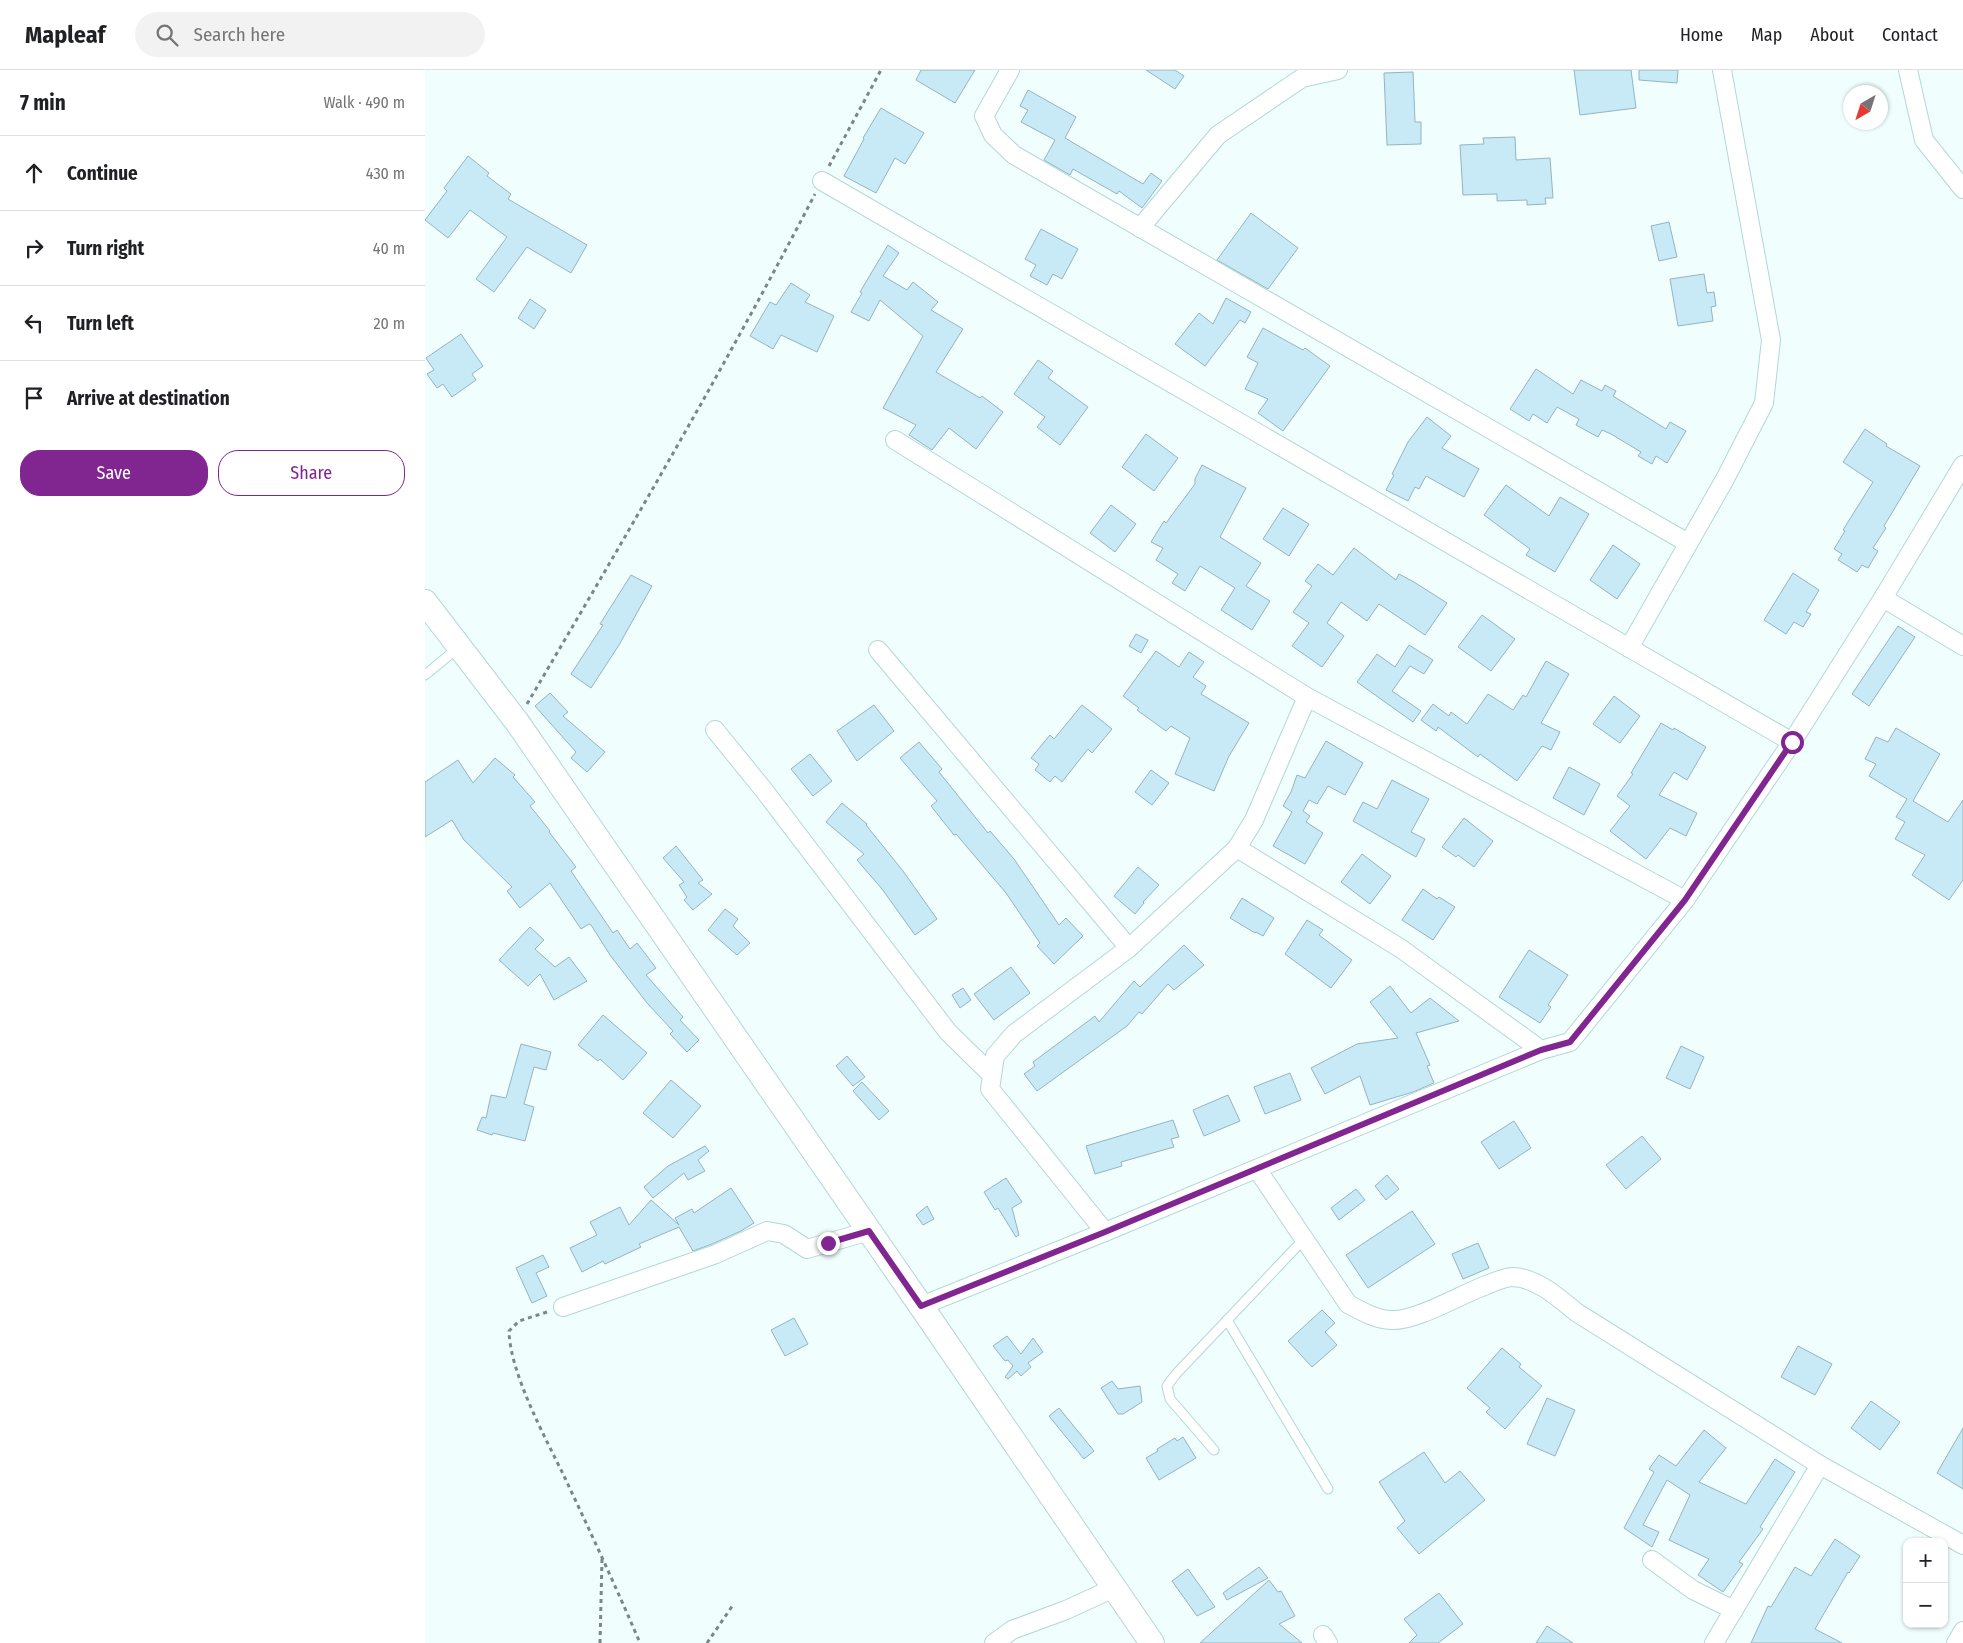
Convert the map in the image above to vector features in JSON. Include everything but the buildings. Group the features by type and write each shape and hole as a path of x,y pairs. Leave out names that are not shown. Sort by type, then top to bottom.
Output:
{"main road":[{"path":"425,602 517,722 1152,1643"}],"street":[{"path":"1010,70 983,116 993,135 1014,156 1688,543"},
{"path":"1141,228 1218,135 1302,78 1338,70"},
{"path":"1629,648 1725,479 1763,403 1771,340 1722,70"},
{"path":"1908,70 1924,140 1963,189"},
{"path":"822,181 1792,742"},
{"path":"895,440 1307,697 1685,900"},
{"path":"921,1306 1105,1232 1541,1050 1570,1042 1685,900 1792,742 1883,598 1963,465"},
{"path":"1883,598 1963,646"},
{"path":"878,650 1129,948"},
{"path":"1105,1232 990,1089 995,1056 1014,1034 1129,948 1237,848 1254,820 1307,697"},
{"path":"715,730 948,1032 992,1075"},
{"path":"1237,848 1400,948 1541,1050"},
{"path":"1257,1169 1348,1304 1364,1312 1390,1320 1404,1319 1432,1309 1466,1293 1513,1277 1536,1284 1550,1291 1576,1312 1820,1465 1963,1545"},
{"path":"563,1307 716,1254 767,1231 784,1234 807,1249 869,1231"},
{"path":"1714,1643 1820,1465"},
{"path":"1652,1560 1693,1590 1733,1610"},
{"path":"994,1643 1012,1630 1066,1610 1114,1588"},
{"path":"1956,1643 1963,1631"}],"lane":[{"path":"425,675 459,646"},
{"path":"1214,1450 1171,1399 1167,1386 1175,1374 1304,1239"},
{"path":"1227,1320 1327,1489"}],"path":[{"path":"517,722 617,552 765,291 881,70"},
{"path":"563,1307 519,1320 509,1331 509,1348 545,1437 640,1643"},
{"path":"600,1643 602,1558"},
{"path":"707,1643 733,1606"}],"route":[{"path":"828,1243 869,1231 921,1306 1105,1232 1541,1050 1570,1042 1685,900 1792,742"}]}
